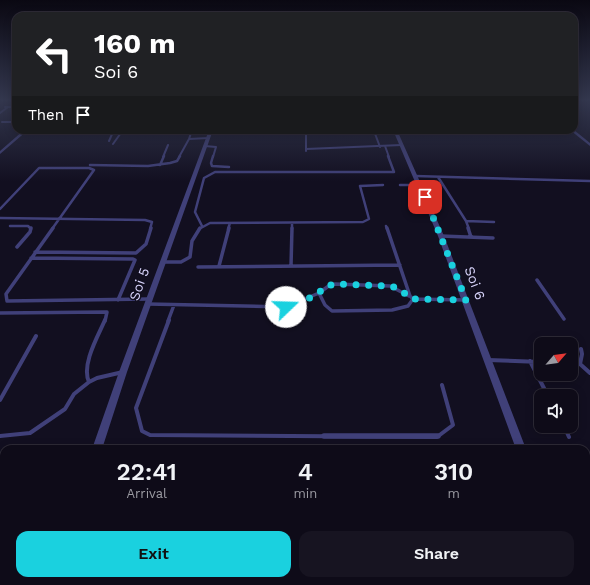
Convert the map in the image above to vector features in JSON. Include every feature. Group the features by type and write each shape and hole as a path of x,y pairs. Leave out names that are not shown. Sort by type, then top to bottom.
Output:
{"street":[{"path":"0,153 22,134"},
{"name":"Soi 5","path":"98,445 120,373 148,302 210,134"},
{"name":"Soi 6","path":"397,134 441,236 520,445"},
{"path":"577,134 590,145"}],"lane":[{"path":"109,141 112,134"},
{"path":"113,144 120,134"},
{"path":"90,165 160,165 177,161 191,134"},
{"path":"306,134 306,150 401,145"},
{"path":"375,134 380,147"},
{"path":"189,139 207,142 216,147 211,163 212,166 229,167"},
{"path":"160,165 168,145"},
{"path":"202,226 195,212 204,178 215,172 394,172 385,146"},
{"path":"0,209 39,168 81,168 94,170 6,294 7,300 118,300 174,305 286,307 319,293 330,285 335,284 390,286 413,299 466,300"},
{"path":"416,176 590,180"},
{"path":"438,177 466,222 471,237"},
{"path":"400,185 419,184"},
{"path":"163,262 181,262 187,260 190,257 195,233 202,226 210,224 366,221 369,219 360,186 383,185"},
{"path":"0,218 145,220 152,222 147,245 142,251 136,253 35,252"},
{"path":"466,222 494,222"},
{"path":"219,266 230,223"},
{"path":"291,266 292,223"},
{"path":"10,226 28,226 31,228 30,232 17,247"},
{"path":"386,226 410,296"},
{"path":"441,236 493,238"},
{"path":"32,258 133,259 135,260 118,300"},
{"path":"198,267 400,265"},
{"path":"537,280 564,319"},
{"path":"319,293 319,296 325,305 332,311 401,309 408,306 413,299"},
{"path":"174,305 136,408 142,431 150,435 437,437 453,425 442,385"},
{"path":"0,313 106,312 107,315 93,350 86,374 86,378 89,382"},
{"path":"0,400 36,336"},
{"path":"582,349 580,364 590,373"},
{"path":"488,360 534,361"},
{"path":"530,361 544,389"},
{"path":"0,436 30,433 64,409 74,394 89,382 97,378 120,373"},
{"path":"567,433 569,437"}],"route":[{"path":"286,307 319,293 326,287 335,284 390,286 397,288 413,299 466,300 425,197"}]}
